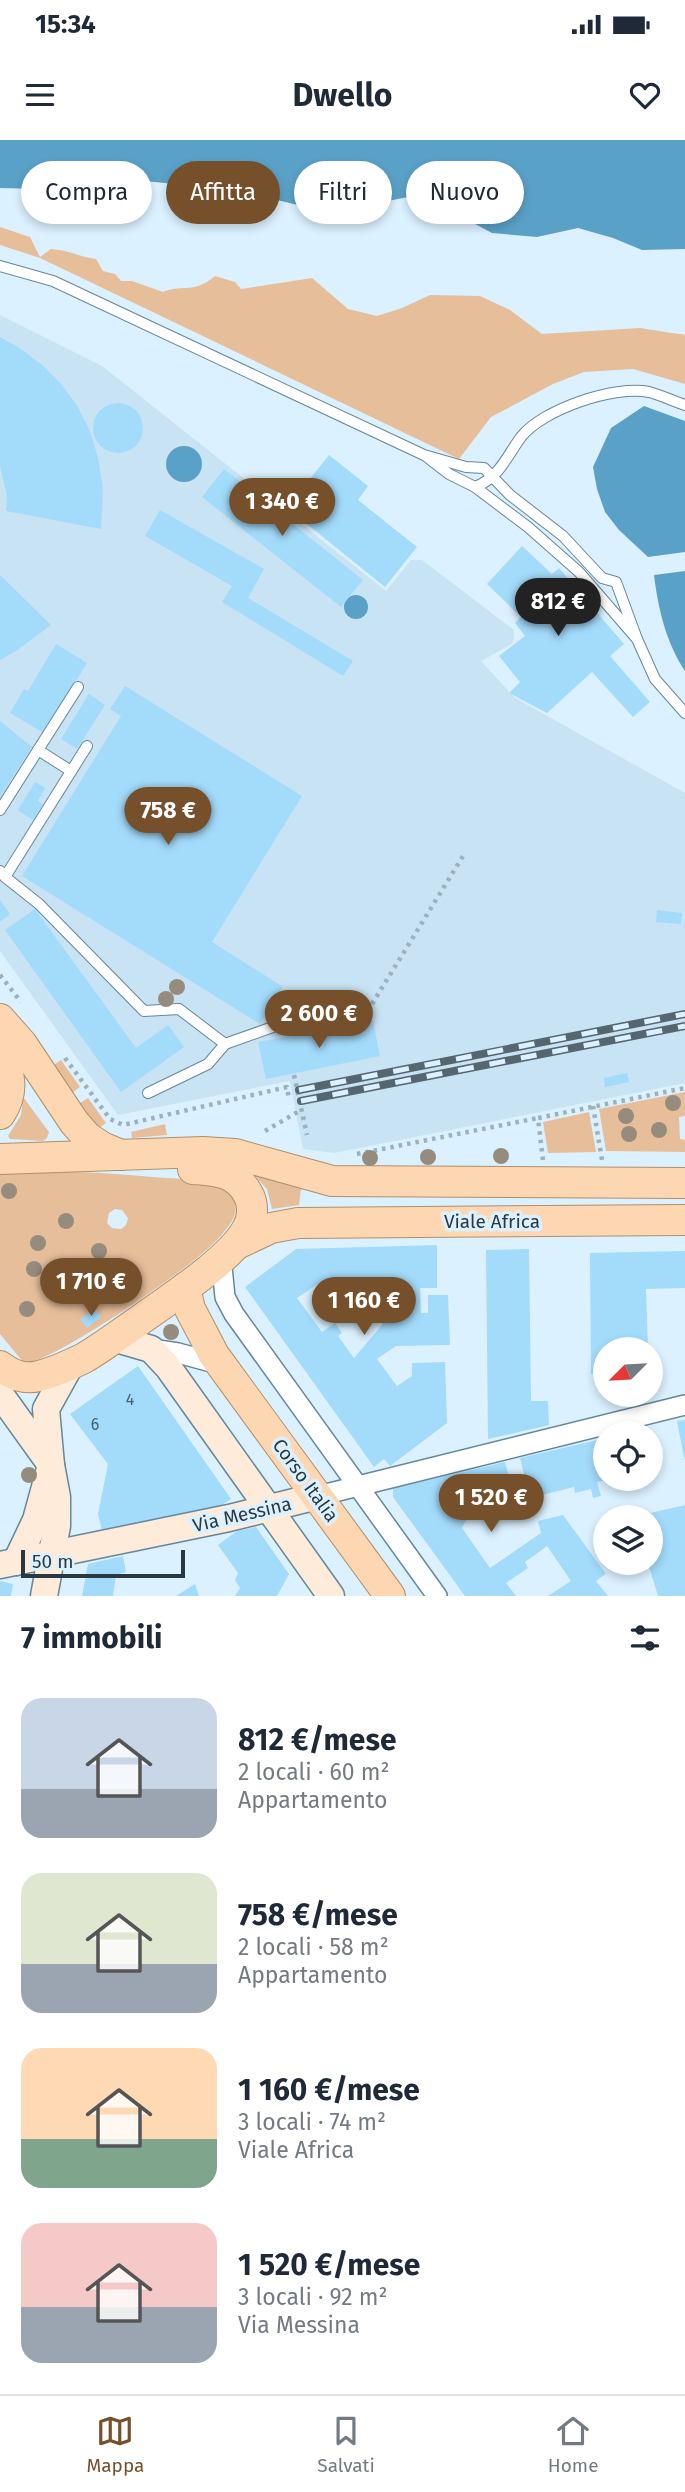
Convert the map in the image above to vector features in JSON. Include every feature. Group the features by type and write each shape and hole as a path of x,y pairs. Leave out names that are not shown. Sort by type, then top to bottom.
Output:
{"main road":[{"path":"0,1366 24,1378 71,1364 185,1288 229,1250 248,1229 252,1213 250,1198 233,1175 217,1171 182,1169 123,1156 87,1137 22,1044 12,1012"},
{"path":"0,1052 9,1074 10,1087 9,1101 0,1114"},
{"name":"Viale Africa","path":"123,1156 203,1152 235,1154 332,1181 685,1183"},
{"path":"0,1159 123,1156"},
{"name":"Viale Africa","path":"229,1250 271,1228 298,1223 685,1220"},
{"name":"Corso Italia","path":"185,1288 199,1329 222,1365 390,1596"},
{"path":"113,1338 159,1358 331,1596"},
{"path":"44,1596 57,1526 57,1497 46,1409 71,1364"},
{"path":"0,1394 51,1465"},
{"path":"8,1563 36,1520 51,1465"},
{"name":"Via Messina","path":"8,1563 268,1509 318,1496"}],"street":[{"path":"229,1250 225,1297 234,1314 438,1596"},
{"path":"159,1358 178,1353 222,1365"},
{"name":"Via Messina","path":"318,1496 685,1405"}],"lane":[{"path":"0,266 53,281 424,455 466,467 484,468 510,495 563,536 602,578 616,582 655,679 685,713"},
{"path":"475,487 485,483 504,464 529,429 562,408 607,395 639,391 650,392 685,405"},
{"path":"424,455 449,474 475,487 528,527 579,572 637,639"},
{"path":"0,810 78,687"},
{"path":"87,746 2,874 39,904 144,1011 179,1009 225,1044"},
{"path":"38,750 71,771"},
{"path":"148,1093 208,1064 225,1044 301,1017 355,1009"}],"path":[{"path":"372,1004 463,856"},
{"path":"0,975 12,1012"},
{"path":"63,1056 110,1119 123,1125 287,1087 289,1099"},
{"path":"294,1075 307,1135"},
{"path":"355,1154 685,1088"},
{"path":"593,1106 603,1164"},
{"path":"265,1131 301,1110"},
{"path":"538,1118 543,1164"}],"shaded area":[{"path":"0,227 30,237 40,257 51,249 96,259 103,271 115,274 121,281 132,281 163,292 195,287 215,276 235,282 241,289 312,278 348,309 377,316 430,295 480,296 510,310 542,334 640,328 685,335 685,384 633,369 584,372 553,384 491,417 459,459 40,258 0,245"},
{"path":"0,315 102,366 386,591 411,560 422,560 514,630 512,644 481,661 515,698 685,793 685,1083 334,1153 303,1149 290,1081 118,1115 0,951"},
{"path":"61,1060 80,1087 69,1095 50,1068"},
{"path":"685,1092 685,1116 679,1117 680,1139 685,1140 685,1152 606,1151 599,1109"},
{"path":"23,1097 49,1132 43,1141 10,1139 8,1136 21,1115"},
{"path":"88,1098 106,1123 95,1131 77,1105"},
{"path":"589,1112 596,1152 548,1153 543,1122"},
{"path":"165,1124 167,1135 132,1138 131,1132"},
{"path":"0,1172 82,1172 206,1180 219,1184 233,1195 236,1206 234,1217 213,1244 165,1282 85,1335 39,1359 24,1363 0,1334","holes":["115,1209 122,1210 128,1218 126,1225 121,1229 112,1228 107,1223 109,1213"]},
{"path":"255,1176 301,1189 299,1205 272,1209 267,1189"}],"water":[{"path":"0,140 685,140 685,249 642,250 578,228 537,237 492,233 475,224 524,224 524,161 406,161 406,197 392,200 392,161 294,161 294,204 280,201 280,161 166,161 166,183 152,182 152,161 21,161 21,189 0,188"},
{"path":"644,406 685,421 685,552 648,557 619,530 605,512 597,489 593,467 611,428"},
{"path":"184,446 197,451 202,464 197,477 184,482 171,477 166,464 171,451"},
{"path":"685,571 685,671 664,625 654,575"},
{"path":"356,595 364,599 368,607 364,615 356,619 348,615 344,607 348,599"}],"building":[{"path":"0,337 41,364 61,384 78,407 90,431 98,458 103,489 101,529 6,511 7,495 0,466"},
{"path":"118,403 135,411 143,428 135,445 118,453 101,445 93,428 101,411"},
{"path":"329,455 368,486 358,500 417,547 385,587 287,508"},
{"path":"224,469 363,580 341,607 202,497"},
{"path":"160,510 264,569 248,598 353,661 343,676 222,602 232,586 145,536"},
{"path":"522,546 552,574 559,568 624,644 610,656 650,702 633,717 592,672 547,713 509,693 520,682 499,656 525,636 515,623 521,617 487,584"},
{"path":"0,575 51,625 0,660"},
{"path":"56,644 87,663 44,733 10,713 24,689 28,691"},
{"path":"125,686 302,796 212,942 283,987 260,1024 22,876 121,716 110,709"},
{"path":"89,694 105,705 77,749 61,739"},
{"path":"0,721 32,747 0,797"},
{"path":"35,782 45,788 38,801 43,804 33,820 18,810"},
{"path":"0,900 10,914 0,922"},
{"path":"35,909 136,1048 168,1025 184,1047 121,1092 5,930"},
{"path":"657,910 682,913 681,924 656,922"},
{"path":"373,1021 380,1056 266,1079 258,1042"},
{"path":"627,1073 629,1082 605,1087 604,1078"},
{"path":"437,1245 437,1288 420,1288 421,1313 428,1313 428,1295 448,1295 450,1345 396,1346 377,1359 397,1386 412,1376 412,1363 445,1362 447,1423 390,1466 384,1459 374,1467 245,1287 296,1249","holes":["319,1283 381,1283 382,1325 354,1358 338,1336 342,1333 335,1323 322,1332 297,1298"]},
{"path":"529,1249 531,1401 548,1401 549,1425 488,1439 486,1250"},
{"path":"685,1251 685,1288 646,1289 648,1337 593,1337 593,1374 591,1374 590,1253"},
{"path":"95,1309 101,1317 87,1328 80,1319"},
{"path":"138,1366 231,1499 222,1505 194,1512 102,1531 98,1514 108,1464 70,1414"},
{"path":"685,1420 685,1458 684,1458 677,1421"},
{"path":"593,1441 593,1491 600,1491 601,1496 593,1498 591,1489 575,1493 574,1487 530,1498 520,1458"},
{"path":"505,1462 516,1501 468,1516 462,1528 490,1568 541,1533 538,1521 563,1515 593,1556 593,1575 605,1575 596,1581 608,1596 548,1596 571,1581 547,1546 525,1562 528,1568 506,1583 516,1596 465,1596 393,1497 393,1488"},
{"path":"685,1505 685,1596 658,1596 652,1575 663,1575 663,1510"},
{"path":"256,1527 289,1574 277,1596 235,1596 240,1588 235,1580 238,1573 218,1545 237,1531"},
{"path":"123,1556 126,1572 116,1575 113,1596 82,1596 88,1564"},
{"path":"0,1581 13,1584 11,1596 0,1596"},
{"path":"195,1584 199,1596 176,1596"}],"railway":[{"path":"299,1090 685,1014"},
{"path":"301,1101 685,1026"}]}
